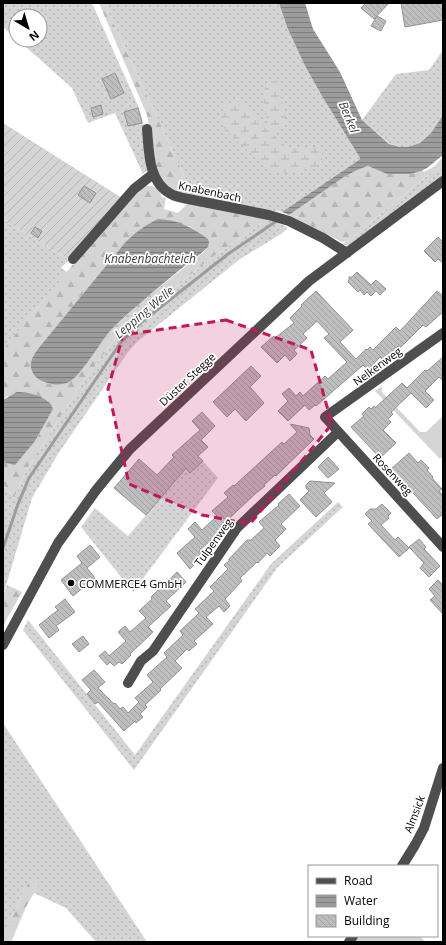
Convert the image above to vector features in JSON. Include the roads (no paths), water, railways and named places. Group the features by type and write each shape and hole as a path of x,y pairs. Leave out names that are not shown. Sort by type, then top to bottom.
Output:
{"street":[{"path":"73,259 134,189 152,174 147,129"},
{"name":"Knabenbach","path":"152,174 158,183 170,194 183,198 269,215 289,221 323,238 347,253"},
{"name":"Düster Stegge","path":"3,645 58,543 97,489 130,449 309,281 443,181"},
{"name":"Nelkenweg","path":"325,417 443,333"},
{"name":"Rosenweg","path":"325,417 443,547"},
{"name":"Tulpenweg","path":"128,683 141,661 153,651 237,528 338,432"},
{"name":"Almsick","path":"403,865 424,828 443,768"}],"water":[{"name":"Berkel","path":"279,3 305,3 313,29 340,72 362,120 389,144 400,147 408,147 420,143 431,133 443,115 443,155 427,168 410,174 387,174 368,166 344,177 289,215 282,212 360,158 305,66 287,27"},
{"name":"Knabenbachteich","path":"158,219 172,221 196,231 208,239 208,247 146,298 111,330 74,379 64,384 52,384 46,383 36,377 31,367 31,363 37,350 123,245 139,230"},
{"path":"17,392 32,394 43,398 51,405 53,409 35,441 15,465 3,461 3,400"}],"waterway":[{"name":"Lepping Welle","path":"3,548 18,504 29,478 121,342 143,321 228,254 278,220"}],"place":[{"name":"COMMERCE4 GmbH","path":"71,583"}]}
